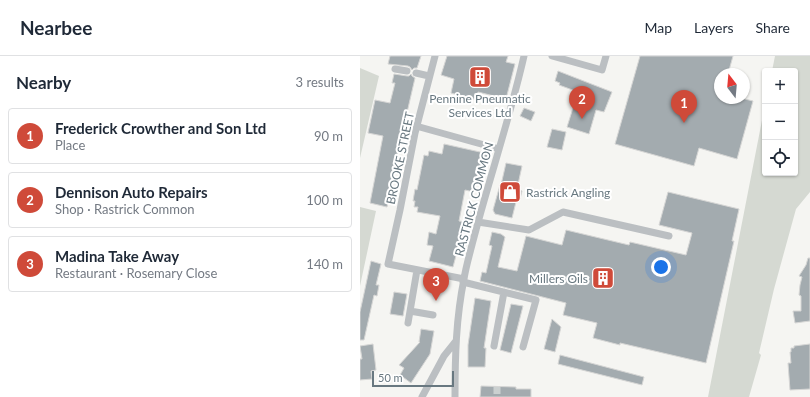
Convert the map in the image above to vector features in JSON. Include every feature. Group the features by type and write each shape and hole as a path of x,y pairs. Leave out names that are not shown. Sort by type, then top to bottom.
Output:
{"street":[{"name":"BROOKE STREET","path":"417,270 388,264 416,126 434,56"},
{"name":"RASTRICK COMMON","path":"455,397 458,309 463,281 524,56"},
{"path":"552,56 602,70 606,56"},
{"path":"395,68 407,71"},
{"path":"416,73 429,76"},
{"path":"416,126 442,130 499,149"},
{"path":"478,222 529,230 563,212 669,236"},
{"path":"408,323 417,270 536,300 523,347"},
{"path":"494,346 504,292"},
{"path":"410,311 433,315"},
{"path":"422,397 444,356 456,341"}],"shaded area":[{"path":"775,56 810,56 810,192 796,209 774,289 759,353 761,355 749,397 708,397 762,120 762,176 798,176 798,68 773,68"},
{"path":"360,68 379,76 360,158"},
{"path":"360,207 376,211 360,286"}],"building":[{"path":"390,56 421,56 417,68 412,70 408,66 388,64"},
{"name":"Pennine Pneumatic Services Ltd","path":"447,56 508,56 506,62 515,64 506,99 478,92 476,100 451,93 454,79 441,75"},
{"path":"640,56 733,56 730,68 714,68 714,104 750,104 750,100 753,101 737,159 699,148 694,166 615,144"},
{"path":"558,71 612,92 604,112 596,110 589,134 567,127 578,92 559,85 560,83 555,81"},
{"path":"394,74 409,76 411,74 415,78 405,117 387,207 370,203 383,136 368,133 375,100 390,103 395,83 392,83"},
{"path":"524,108 535,112 531,121 520,116"},
{"path":"552,129 566,132 562,150 547,147"},
{"path":"444,144 489,154 485,168 479,168 474,192 465,190 459,221 465,222 453,267 429,261 433,246 427,245 429,232 436,234 440,216 417,212 418,207 414,207 415,201 413,201 415,189 417,190 424,155 428,156 429,151 442,154"},
{"path":"506,163 522,166 517,189 522,191 520,199 517,198 512,218 495,214 493,210"},
{"name":"Millers Oils","path":"668,192 739,209 732,241 734,241 706,363 593,338 597,323 563,315 566,303 480,281 482,272 486,273 492,246 489,245 492,232 501,234 505,237 498,267 517,271 526,236 562,245 566,230 629,245 630,242 686,255 692,233 659,225"},
{"path":"808,258 810,258 810,321 795,323 793,311 801,311 801,296 799,295 802,277 799,276 806,265"},
{"path":"371,261 381,264 376,285 379,285 377,296 374,295 364,340 360,340 360,312"},
{"path":"394,292 407,294 403,316 390,314"},
{"path":"475,298 491,301 484,348 486,348 485,367 468,367 468,345"},
{"path":"511,304 523,306 511,353 500,350"},
{"path":"552,319 561,327 555,352 544,349"},
{"path":"421,329 434,331 430,354 411,383 400,375 404,368 399,365 420,342"},
{"path":"373,344 376,370 371,371 372,379 360,380 360,359 362,359 360,346"},
{"path":"810,344 810,389 790,390 788,363 791,363 791,348 794,348 794,346"},
{"path":"560,355 644,377 642,385 558,364"},
{"path":"481,386 531,389 531,397 480,397"}],"tunnel":[{"path":"497,387 497,397"}],"place":[{"name":"Pennine Pneumatic Services Ltd","path":"480,77"},
{"name":"Dennison Auto Repairs","path":"582,119"},
{"name":"Frederick Crowther and Son Ltd","path":"684,123"},
{"name":"Rastrick Angling","path":"510,192"},
{"name":"Millers Oils","path":"603,278"},
{"name":"Madina Take Away","path":"436,301"}]}
